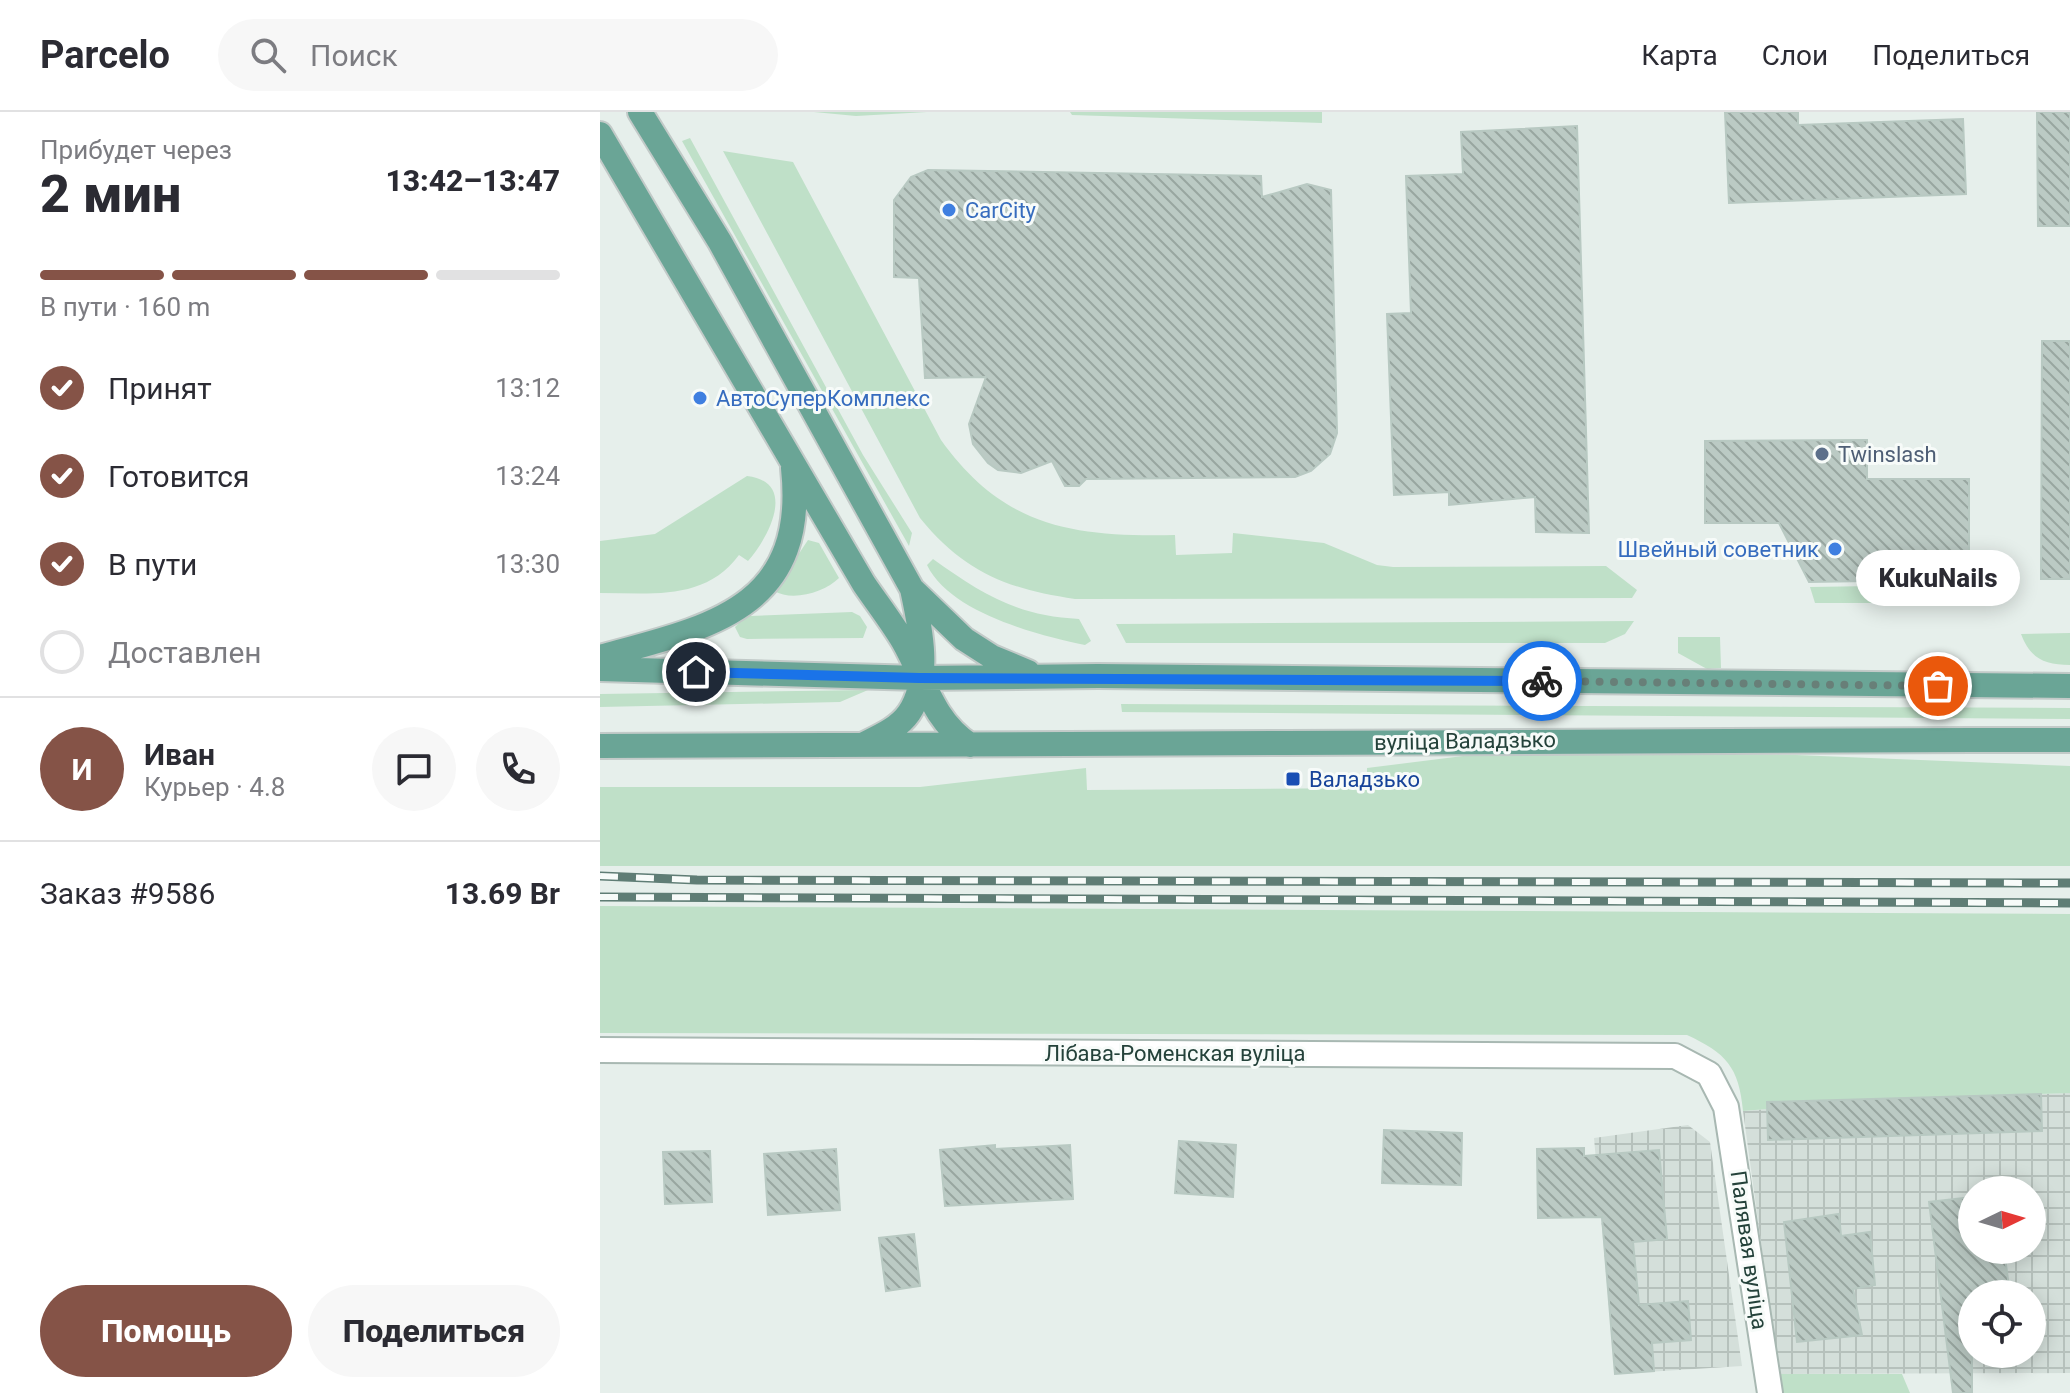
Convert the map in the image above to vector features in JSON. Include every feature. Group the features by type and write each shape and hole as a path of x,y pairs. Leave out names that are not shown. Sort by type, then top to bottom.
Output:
{"main road":[{"path":"640,112 720,242 912,589 920,627 919,678 907,716 860,746"},
{"path":"600,134 864,584 903,641 919,678 947,727 970,745"},
{"path":"600,657 715,624 757,594 780,563 794,529 796,502 792,458"},
{"path":"912,589 964,639 992,657 1040,677"},
{"path":"600,669 919,678 2070,686"},
{"name":"вуліца Валадзько","path":"600,746 1291,745 1488,739 2070,740"}],"street":[{"name":"Лібава-Роменская вуліца","path":"600,1050 1675,1056 1709,1074 1726,1107"},
{"name":"Палявая вуліца","path":"1726,1107 1770,1393"}],"shaded area":[{"path":"2070,1093 2070,1373 1779,1374 1743,1111 1767,1109 1767,1102"},
{"path":"1688,1125 1710,1142 1742,1366 1615,1374 1594,1138"}],"green space":[{"path":"814,112 927,112 856,116"},
{"path":"1070,112 1322,112 1322,123 1072,115"},
{"path":"690,138 863,455 912,533 909,546 682,141"},
{"path":"723,151 793,162 941,440 965,469 990,492 1016,509 1073,529 1175,535 1176,555 1232,553 1233,533 1324,543 1377,565 1393,567 1606,566 1637,590 1632,598 1075,599 1028,590 988,575 953,552 920,518"},
{"path":"747,476 763,480 772,488 775,499 770,525 748,561 739,555 710,580 676,591 600,593 600,541 655,534"},
{"path":"808,540 819,543 839,578 808,594 790,596 774,591"},
{"path":"933,559 984,593 1018,608 1079,619 1091,641 1085,645 1044,635 975,609 938,582 927,565"},
{"path":"1874,579 1969,580 1970,603 1815,603 1810,587 1873,586"},
{"path":"852,612 860,616 867,627 863,638 747,639 740,637 735,627 750,616"},
{"path":"1634,621 1625,634 1605,643 1126,643 1116,624"},
{"path":"2070,633 2070,665 2045,662 2029,649 2021,634"},
{"path":"1678,637 1720,637 1721,668 1707,669 1678,653"},
{"path":"868,690 840,702 600,707 600,694"},
{"path":"1121,704 2070,708 2070,719 1122,712"},
{"path":"1471,755 1796,755 2070,766 2070,866 600,866 600,787 920,787 1086,768 1087,790 1367,788 1367,768"},
{"path":"600,906 2070,914 2070,1093 1768,1102 1767,1109 1743,1111 1738,1083 1728,1063 1712,1048 1687,1035 600,1033"},
{"path":"1779,1374 1902,1374 1910,1393 1782,1393"}],"building":[{"path":"1725,112 1798,112 1798,125 1963,119 1966,194 1729,203"},
{"path":"2037,112 2070,112 2070,226 2038,226"},
{"path":"1577,126 1589,533 1536,532 1535,497 1449,505 1449,492 1394,495 1387,314 1411,313 1406,176 1463,174 1461,132"},
{"path":"928,170 1261,176 1262,197 1307,184 1331,190 1337,433 1330,454 1311,471 1295,477 1086,479 1079,486 1065,486 1052,461 1021,473 998,470 988,463 973,444 969,424 986,377 925,378 919,278 894,277 894,200 911,177"},
{"path":"2042,341 2070,341 2070,579 2041,579"},
{"path":"1867,440 1867,479 1969,479 1969,571 1867,572 1867,581 1809,582 1779,523 1705,523 1705,441"},
{"path":"2041,1094 2042,1131 1768,1140 1767,1102"},
{"path":"1384,1130 1462,1133 1461,1185 1382,1183"},
{"path":"1179,1141 1236,1145 1233,1197 1175,1193"},
{"path":"995,1145 995,1149 1070,1145 1073,1199 945,1206 940,1150"},
{"path":"1584,1148 1584,1156 1659,1150 1667,1239 1633,1242 1639,1305 1688,1301 1691,1340 1652,1343 1654,1371 1615,1374 1602,1217 1538,1218 1537,1149"},
{"path":"836,1149 840,1210 768,1215 764,1154"},
{"path":"710,1151 712,1202 665,1204 663,1152"},
{"path":"1958,1199 1958,1264 2006,1264 2008,1280 1958,1280 1958,1368 1972,1368 1972,1393 1953,1393 1929,1202"},
{"path":"1839,1214 1841,1236 1870,1232 1875,1285 1853,1289 1862,1335 1797,1342 1784,1222"},
{"path":"914,1234 920,1286 886,1291 879,1238"}],"railway":[{"path":"600,876 697,880 2070,883"},
{"path":"600,897 2070,903"}],"way so far":[{"path":"1542,681 1938,686"}],"place":[{"name":"CarCity","path":"949,210"},
{"name":"АвтоСуперКомплекс","path":"700,398"},
{"name":"Twinslash","path":"1822,454"},
{"name":"Швейный советник","path":"1835,549"},
{"name":"KukuNails","path":"1938,686"},
{"name":"Валадзько","path":"1293,779"}],"route":[{"path":"696,672 919,678 1098,676 1542,681"}]}
